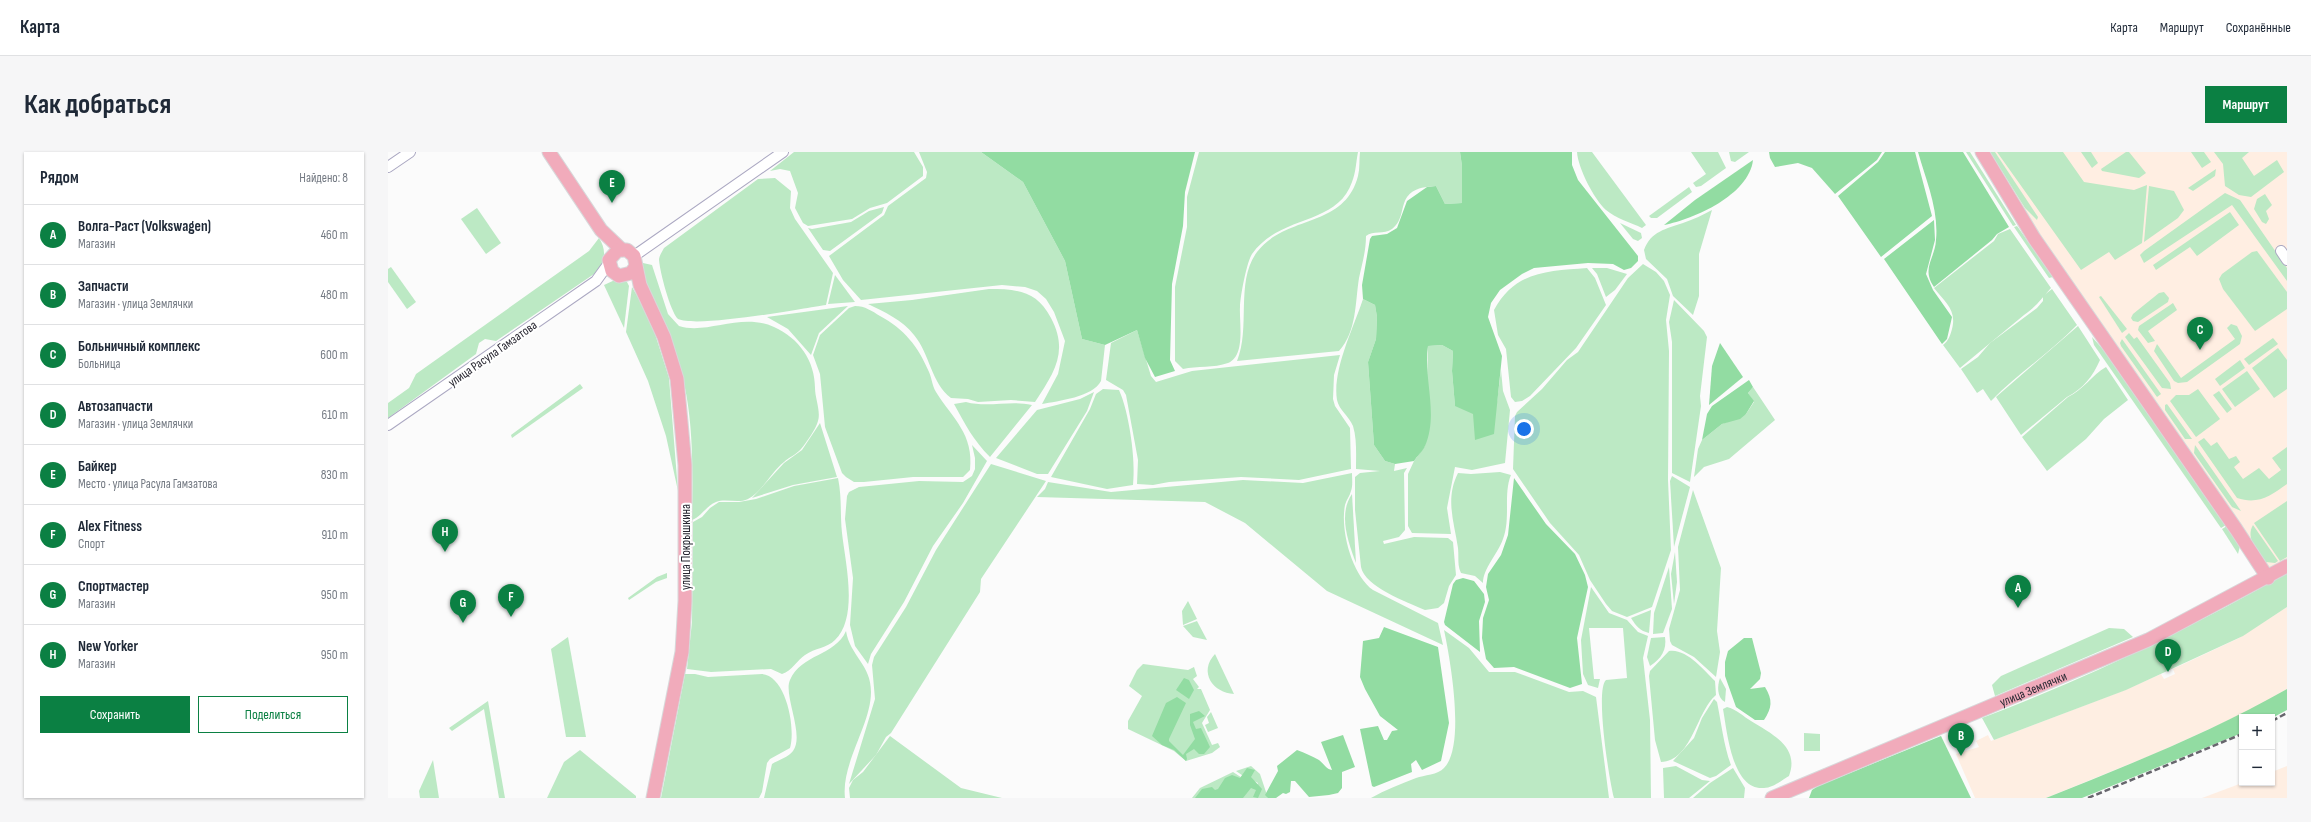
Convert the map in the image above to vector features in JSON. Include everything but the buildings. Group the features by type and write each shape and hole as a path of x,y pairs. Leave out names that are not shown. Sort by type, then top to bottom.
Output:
{"main road":[{"path":"549,152 601,230 635,261 631,274 621,276 612,271 601,230"},
{"path":"1982,152 2034,238 2236,529 2268,578"},
{"path":"609,262 614,253 622,250"},
{"name":"улица Покрышкина","path":"635,261 640,285 664,337 677,379 685,465 685,601 682,652 653,798"},
{"name":"улица Покрышкина","path":"621,276 636,285 646,299"},
{"name":"улица Землячки","path":"1772,798 2148,640 2268,578 2287,566"}],"street":[{"path":"388,167 410,152"},
{"path":"635,261 783,152"},
{"path":"2281,251 2287,260"},
{"name":"улица Расула Гамзатова","path":"388,425 596,281 609,262"},
{"name":"улица Расула Гамзатова","path":"596,281 621,276"}],"shaded area":[{"path":"1982,152 2287,152 2287,566 2268,578"},
{"path":"2287,607 2287,689 2249,711 2239,714 2239,716 2159,752 2046,798 1975,798 1956,754 1979,747 1976,741 1988,735 1991,741 2125,690 2161,674 2164,679 2175,674 2173,669 2239,638"},
{"path":"2287,766 2287,798 2202,798 2239,784 2239,786 2275,786 2275,771"}],"green space":[{"path":"794,152 914,152 923,167 923,176 887,203 870,208 852,219 808,226 803,223 795,208 798,193 790,171 780,169 770,171"},
{"path":"919,152 981,152 1023,182 1065,261 1082,339 1105,345 1101,381 1091,391 1066,400 1042,404 1058,374 1065,341 1054,312 1046,299 1037,291 1025,287 1002,285 861,300 843,280 829,256 884,215 888,206 926,178 927,172"},
{"path":"981,152 1195,152 1185,192 1183,226 1172,284 1170,360 1175,371 1155,377 1145,358 1137,330 1105,345 1082,339 1065,261 1023,182"},
{"path":"1199,152 1358,152 1352,182 1345,196 1334,206 1321,214 1277,232 1264,241 1252,254 1242,288 1240,302 1240,338 1237,353 1234,359 1223,365 1183,369 1175,361 1175,287 1187,227 1187,197"},
{"path":"1360,152 1460,152 1462,166 1462,203 1445,204 1436,186 1422,188 1413,192 1407,197 1401,217 1392,229 1386,232 1372,233 1366,236 1365,252 1359,278 1356,307 1352,326 1345,343 1339,351 1237,361 1243,334 1247,277 1250,264 1257,252 1269,240 1283,232 1328,213 1340,205 1351,193 1358,176"},
{"path":"1460,152 1572,152 1572,165 1578,180 1638,256 1638,261 1631,268 1624,270 1613,264 1588,263 1534,268 1522,274 1500,290 1491,303 1488,317 1502,356 1494,434 1475,440 1473,414 1455,406 1452,371 1453,351 1442,345 1428,346 1427,371 1431,409 1429,434 1424,448 1414,461 1395,464 1385,461 1374,445 1368,362 1376,339 1377,317 1375,305 1363,299 1362,285 1370,239 1372,236 1387,234 1397,228 1407,201 1427,187 1436,186 1445,204 1462,203 1462,166"},
{"path":"1577,152 1592,152 1646,225 1642,228 1619,218 1610,213 1601,205 1587,183 1580,166"},
{"path":"1691,152 1718,152 1726,168 1701,186 1696,187 1693,183 1706,174"},
{"path":"1729,152 1749,152 1735,162 1731,161"},
{"path":"1769,152 1882,152 1877,160 1835,194 1812,168 1798,163 1775,167 1770,158"},
{"path":"1885,152 1915,152 1932,216 1881,257 1838,196 1878,162"},
{"path":"1918,152 1963,152 2009,227 1997,234 1992,240 1934,287 1930,280 1929,269 1936,240 1936,218 1931,195"},
{"path":"1966,152 1970,152 2016,225 2013,226"},
{"path":"1990,152 1995,152 2038,217 2037,220 2025,208"},
{"path":"1997,152 2063,152 2084,182 2134,190 2147,185 2142,243 2115,260 2109,252 2081,270"},
{"path":"2081,152 2091,152 2098,163 2092,168"},
{"path":"2126,152 2129,152 2146,173 2139,178 2102,171 2101,169"},
{"path":"2191,152 2204,152 2211,162 2202,168"},
{"path":"2214,152 2249,152 2242,158 2254,176 2277,160 2284,172 2251,197 2239,195 2225,186 2223,164"},
{"path":"1753,160 1749,173 1742,184 1731,194 1704,211 1664,225 1695,200"},
{"path":"2216,169 2215,176 2193,191 2188,188"},
{"path":"775,178 791,191 790,208 795,219 833,273 826,305 726,320 689,321 678,319 672,308 663,282 659,258 664,248 758,179"},
{"path":"2149,186 2174,191 2184,210 2178,218 2144,242"},
{"path":"1689,187 1692,192 1657,218 1651,218 1649,216"},
{"path":"2225,193 2240,200 2287,268 2287,281 2232,205 2144,263 2140,255 2144,251"},
{"path":"2265,194 2272,205 2266,211 2269,219 2266,224 2262,222 2254,209 2257,199"},
{"path":"884,207 882,213 830,251 823,250 808,228 812,229 851,222 869,211"},
{"path":"477,208 501,243 486,254 461,219"},
{"path":"1712,210 1699,254 1699,296 1693,315 1673,296 1667,279 1646,259 1644,250 1655,235 1665,229"},
{"path":"2230,212 2239,225 2197,256 2190,247 2156,270 2153,265"},
{"path":"1934,220 1935,240 1926,274 1933,290 1952,317 1947,339 1942,344 1884,259"},
{"path":"1620,223 1641,233 1642,238 1638,241 1633,239"},
{"path":"2017,226 2053,277 2049,278 2014,227"},
{"path":"2010,229 2051,288 2032,309 1960,368 1943,345 1949,338 1952,329 1953,317 1946,302 1934,288 1994,241 1998,234"},
{"path":"599,238 602,243 604,257 594,274 496,341 485,339 479,343 476,354 388,418 388,403 409,388 416,374 589,251"},
{"path":"2257,251 2287,292 2287,309 2255,331 2223,289 2219,279 2222,274 2252,252"},
{"path":"643,263 652,265 668,314 679,326 701,328 737,322 749,322 762,323 774,327 791,337 798,344 809,360 814,378 819,417 813,432 801,449 779,466 753,496 740,501 716,502 692,520 692,444 685,386 672,346 642,279 641,265"},
{"path":"1643,264 1656,272 1664,281 1670,295 1666,320 1669,351 1668,480 1671,550 1652,607 1627,617 1612,611 1606,604 1590,580 1579,555 1550,523 1513,469 1515,416 1517,412 1542,389 1567,360 1578,352 1628,278"},
{"path":"391,267 416,302 407,309 388,282 388,269"},
{"path":"1587,268 1595,278 1606,305 1576,348 1530,396 1522,401 1515,402 1511,397 1506,349 1498,335 1494,310 1502,297 1522,280 1546,272"},
{"path":"1592,268 1607,268 1627,274 1615,290 1606,297 1597,274"},
{"path":"835,275 855,302 828,304"},
{"path":"617,279 627,282 629,286 624,328 604,285"},
{"path":"632,287 650,318 669,378 678,491 666,436 648,381 626,332"},
{"path":"989,289 1018,291 1033,297 1046,309 1056,330 1059,341 1057,362 1053,372 1035,402 1011,400 978,402 968,399 951,398 944,392 939,384 924,351 910,330 893,317 868,304 912,300"},
{"path":"2052,289 2077,325 1991,401 1983,389 1977,393 1961,369 1978,357 1990,343 2037,308 2043,301 2043,296"},
{"path":"2164,292 2169,298 2168,302 2138,322 2133,321 2131,318 2133,314 2159,293"},
{"path":"2101,296 2127,329 2122,333 2099,297"},
{"path":"1363,299 1375,305 1377,317 1376,339 1368,362 1374,445 1385,461 1395,464 1394,471 1407,468 1404,473 1405,530 1399,537 1383,541 1384,544 1414,537 1448,538 1453,542 1456,575 1449,586 1444,603 1438,608 1425,610 1388,593 1370,581 1364,574 1361,567 1355,510 1355,477 1360,473 1380,471 1356,469 1356,447 1353,426 1338,404 1336,388 1341,362"},
{"path":"1674,300 1704,331 1707,337 1700,396 1701,406 1690,482 1672,473 1672,342 1669,322"},
{"path":"2173,303 2177,310 2148,331 2155,341 2148,343 2138,330 2139,326"},
{"path":"848,306 819,333 811,355 788,329 767,317"},
{"path":"855,306 868,309 889,321 915,346 925,363 936,392 961,428 969,446 970,470 963,477 913,477 854,482 842,473 825,427 820,374 813,355 820,335 849,308"},
{"path":"2231,324 2237,326 2242,336 2240,344 2187,382 2178,383 2174,381 2154,351 2157,344 2181,378 2235,339 2227,328"},
{"path":"2078,326 2100,360 2097,366 2091,377 2083,386 2067,397 2021,435 1996,397"},
{"path":"1137,330 1151,376 1156,382 1192,371 1340,355 1334,375 1333,399 1335,406 1350,428 1351,469 1299,480 1241,477 1169,482 1153,485 1137,484 1138,460 1126,395 1123,390 1106,380 1111,343"},
{"path":"2129,333 2134,339 2137,337 2170,383 2171,389 2162,388 2125,337"},
{"path":"2092,337 2107,354 2226,525 2221,528 2094,345"},
{"path":"2273,338 2278,344 2249,365 2244,359"},
{"path":"2122,339 2161,394 2157,397 2121,346 2120,343"},
{"path":"1720,343 1743,377 1709,405 1712,366"},
{"path":"1442,345 1453,351 1452,371 1455,406 1497,402 1501,370 1503,391 1510,410 1505,463 1472,470 1455,467 1447,508 1451,534 1412,533 1408,526 1408,474 1414,461 1425,446 1428,346"},
{"path":"2278,348 2287,360 2287,389 2274,398 2252,368"},
{"path":"2240,360 2245,368 2220,386 2215,379"},
{"path":"2106,367 2128,400 2104,419 2086,439 2047,471 2022,437 2068,397"},
{"path":"2247,371 2260,389 2235,407 2222,389"},
{"path":"1749,380 1753,387 1748,393 1754,401 1746,414 1740,419 1722,424 1702,440 1707,414 1712,406"},
{"path":"580,384 583,388 512,438 511,435"},
{"path":"1753,387 1775,420 1729,459 1704,467 1694,477 1698,449 1702,440 1722,424 1746,414 1754,402 1748,393"},
{"path":"1103,389 1119,390 1123,399 1129,423 1133,450 1133,485 1107,489 1051,477 1090,409 1096,394"},
{"path":"2198,389 2220,419 2196,437 2170,401 2176,395 2189,395"},
{"path":"2219,391 2232,409 2227,413 2213,395"},
{"path":"1094,392 1087,411 1048,474 1037,474 996,458 1037,410 1080,399"},
{"path":"966,402 974,404 1016,403 1032,405 990,457 974,438 954,404"},
{"path":"2167,404 2192,439 2185,439 2165,410 2165,405"},
{"path":"820,423 837,477 793,485 752,498 784,463 802,450"},
{"path":"2204,438 2211,446 2217,442 2229,459 2236,456 2240,462 2234,467 2243,479 2259,468 2269,479 2281,470 2272,458 2287,447 2287,484 2269,496 2258,500 2244,500 2237,498 2198,442"},
{"path":"972,445 987,461 963,503 933,546 904,602 871,654 868,664 855,646 850,625 853,578 845,519 847,496 849,492 859,487 919,481 963,482 972,476 975,469 975,458"},
{"path":"2195,445 2241,511 2232,507 2194,453"},
{"path":"991,464 1046,481 981,579 980,592 891,733 886,737 876,755 849,784 875,699 872,665 874,657 906,607 936,550"},
{"path":"1500,472 1511,475 1508,490 1505,531 1501,545 1485,572 1483,583 1475,576 1461,573 1451,501 1452,492 1458,473 1471,474"},
{"path":"1352,473 1352,489 1345,505 1344,527 1349,551 1359,574 1373,590 1438,623 1443,645 1327,591 1245,523 1205,502 1037,497 1045,489 1048,482 1111,492 1243,480 1303,483"},
{"path":"1672,476 1690,487 1674,547 1670,481"},
{"path":"838,478 842,533 849,588 849,603 847,618 842,630 835,640 828,645 805,655 786,673 782,674 771,669 711,672 687,669 692,622 693,522 702,517 710,508 719,502 739,502 756,499 794,486"},
{"path":"1514,478 1546,524 1575,554 1585,575 1588,587 1577,638 1582,684 1570,688 1514,667 1494,668 1486,659 1482,638 1483,618 1489,600 1486,587 1488,574 1501,555 1508,535"},
{"path":"1693,490 1721,568 1717,631 1720,652 1716,677 1694,657 1672,645 1670,641 1669,629 1680,590 1678,547"},
{"path":"1352,494 1356,563 1350,546 1345,519 1348,502"},
{"path":"2287,501 2287,557 2280,561 2254,523"},
{"path":"2253,525 2278,561 2275,563 2266,562 2256,549 2251,540 2251,530"},
{"path":"2227,526 2240,546 2238,554 2222,529"},
{"path":"1675,552 1677,582 1674,604 1671,574"},
{"path":"1669,567 1672,609 1663,633 1653,634 1654,613"},
{"path":"667,573 667,578 656,582 629,600 628,598 657,577"},
{"path":"2287,573 2287,607 2243,636 2126,690 1994,740 1982,718 2022,703 2138,652 2213,614"},
{"path":"1463,578 1474,581 1484,594 1485,602 1479,621 1480,652 1445,625 1444,622 1453,584 1456,580"},
{"path":"1591,587 1609,613 1627,620 1638,632 1648,636 1643,658 1650,720 1651,798 1614,798 1606,755 1602,717 1602,700 1603,687 1606,680 1627,678 1623,628 1589,628 1594,679 1600,679 1598,688 1588,685 1583,674 1581,640"},
{"path":"1188,601 1197,619 1183,625 1182,611"},
{"path":"1651,610 1649,633 1638,628 1631,618"},
{"path":"1197,621 1207,640 1193,637 1183,626"},
{"path":"1384,627 1438,647 1449,723 1441,761 1422,770 1416,760 1411,764 1412,772 1374,787 1372,786 1360,729 1378,726 1384,740 1387,740 1392,731 1398,730 1380,716 1360,677 1363,641 1379,638"},
{"path":"2109,628 2124,629 2133,637 1995,696 1992,685 2001,676"},
{"path":"1444,630 1469,648 1489,672 1515,672 1569,692 1583,691 1596,697 1609,798 1371,798 1416,778 1438,772 1444,768 1451,757 1454,741 1454,701 1450,660"},
{"path":"846,631 848,640 868,674 871,692 870,705 847,771 845,798 764,798 772,764 791,753 796,744 797,735 789,695 790,680 795,671 802,665 834,646"},
{"path":"568,637 586,737 566,737 551,649"},
{"path":"1665,637 1665,646 1662,654 1650,666 1647,657 1651,638"},
{"path":"1744,638 1752,638 1761,673 1760,679 1750,689 1765,687 1770,700 1769,712 1764,720 1755,720 1736,707 1725,676 1725,662 1728,651"},
{"path":"1669,651 1682,653 1700,666 1715,681 1716,695 1703,712 1687,745 1680,754 1671,760 1661,762 1655,740 1649,676 1650,671"},
{"path":"1215,654 1234,694 1226,693 1220,690 1214,686 1210,680 1208,668 1210,661"},
{"path":"1143,664 1188,670 1194,667 1197,676 1193,679 1199,687 1197,689 1201,689 1210,710 1202,723 1212,745 1218,743 1220,747 1212,753 1186,761 1174,751 1128,729 1128,721 1142,696 1129,686 1137,670"},
{"path":"685,674 695,674 708,677 762,674 770,677 783,693 792,728 790,748 770,759 767,763 762,792 759,798 661,798"},
{"path":"1184,678 1189,680 1194,690 1189,699 1176,690"},
{"path":"1720,678 1726,689 1725,702 1720,698 1718,692"},
{"path":"2287,689 2287,710 2275,716 2275,714 2240,714"},
{"path":"1177,697 1186,703 1169,741 1183,755 1195,739 1190,725 1190,714 1199,711 1205,716 1193,722 1196,729 1201,728 1210,747 1204,754 1199,754 1194,749 1186,754 1186,761 1174,750 1162,745 1152,736 1166,703"},
{"path":"1714,699 1717,702 1731,765 1716,776 1710,778 1673,761 1694,738 1702,718"},
{"path":"488,701 505,798 499,798 484,709 452,731 449,728"},
{"path":"1727,707 1737,711 1782,742 1791,757 1789,776 1767,788 1753,786 1745,780 1738,770 1729,744 1723,709"},
{"path":"1211,712 1218,728 1208,732 1205,725 1209,723 1207,717"},
{"path":"2239,714 2239,734 2082,798 2046,798 2138,761"},
{"path":"1804,733 1820,734 1820,751 1804,751"},
{"path":"1343,735 1355,767 1342,772 1342,788 1338,793 1309,797 1295,781 1291,781 1290,792 1286,794 1283,793 1276,798 1268,798 1265,795 1278,771 1277,766 1297,750 1319,760 1332,770 1321,742"},
{"path":"890,736 961,788 1002,798 850,798 849,788 853,780 863,772"},
{"path":"1941,736 1971,798 1809,798 1812,790 1818,786"},
{"path":"580,750 636,796 636,798 547,798 564,762"},
{"path":"433,760 439,798 420,798 419,791"},
{"path":"1251,766 1260,774 1268,798 1192,798 1200,788 1233,772 1256,787 1258,783 1254,781 1252,782 1236,771"},
{"path":"1676,766 1702,780 1710,781 1689,798 1664,798 1663,768"},
{"path":"1247,768 1255,770 1251,777 1262,789 1258,798 1253,797 1256,790 1251,788 1243,798 1195,798 1202,789 1212,787 1215,790 1218,789 1225,778 1232,775 1240,778"},
{"path":"1733,768 1745,788 1744,798 1693,798 1710,783"}],"railway":[{"path":"2275,719 2287,713"},
{"path":"2088,798 2239,735"}],"place":[{"name":"Байкер","path":"612,203"},
{"name":"Больничный комплекс","path":"2200,350"},
{"name":"New Yorker","path":"445,552"},
{"name":"Волга-Раст (Volkswagen)","path":"2018,608"},
{"name":"Alex Fitness","path":"511,617"},
{"name":"Спортмастер","path":"463,623"},
{"name":"Автозапчасти","path":"2168,672"},
{"name":"Запчасти","path":"1961,756"}]}
